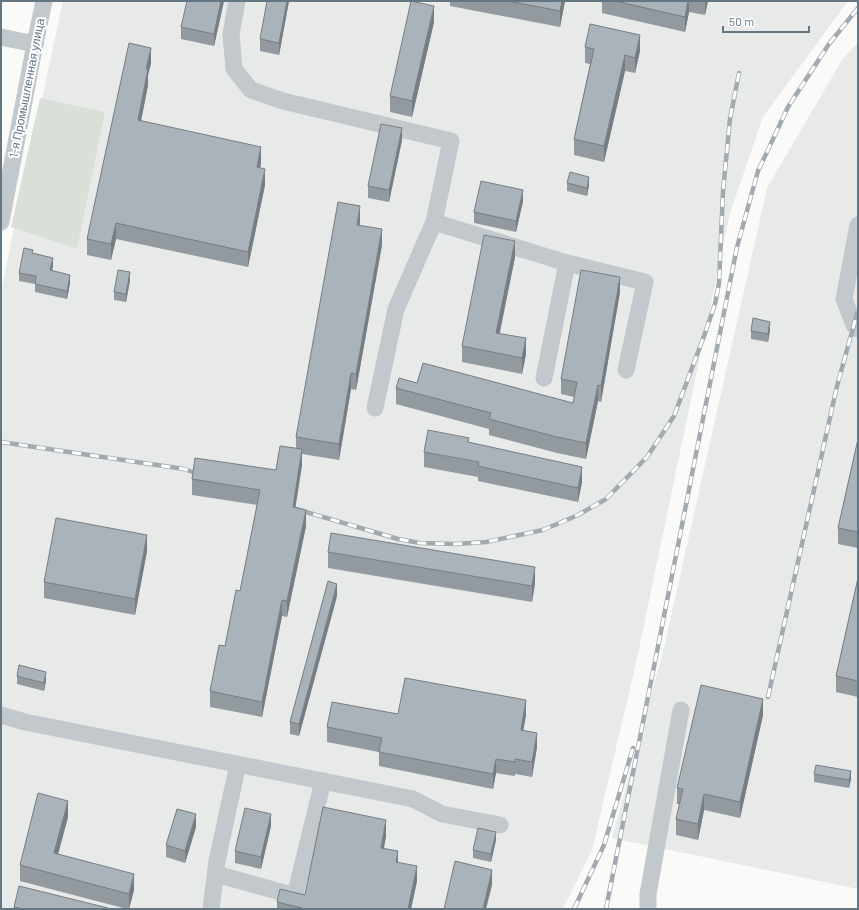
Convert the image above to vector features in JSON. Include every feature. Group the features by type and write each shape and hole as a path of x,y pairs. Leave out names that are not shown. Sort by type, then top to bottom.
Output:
{"street":[{"name":"1-я Промышленная улица","path":"1,222 44,1"},
{"path":"237,1 231,34 234,69 251,90 283,102 451,141 434,222 396,309 376,408"},
{"path":"1,37 35,44"},
{"path":"434,222 567,263 645,282 626,370"},
{"path":"858,225 844,299 854,326 858,329"},
{"path":"544,378 567,263"},
{"path":"648,909 648,894 681,710"},
{"path":"1,716 413,799 442,814 500,825"},
{"path":"211,909 216,874 238,764"},
{"path":"216,874 296,896 323,781"}],"shaded area":[{"path":"63,1 848,1 763,117 730,213 636,663 592,850 563,909 1,909 1,294"},
{"path":"858,42 858,889 612,838 664,648 767,188 842,60"},
{"path":"40,98 105,112 77,249 11,227"}],"building":[{"path":"187,1 221,1 214,34 181,27"},
{"path":"267,1 287,1 279,43 260,39"},
{"path":"411,1 434,6 412,101 390,96"},
{"path":"508,1 562,1 560,11"},
{"path":"615,1 688,1 685,17"},
{"path":"590,24 640,35 635,58 625,55 604,146 574,139 594,49 585,47"},
{"path":"129,43 151,48 138,120 261,147 257,167 265,169 248,252 116,223 111,244 87,239"},
{"path":"381,124 402,128 389,190 368,186"},
{"path":"570,172 589,177 587,188 567,183"},
{"path":"481,181 523,190 516,221 474,212"},
{"path":"338,202 360,206 357,225 382,229 356,374 351,373 339,444 296,437"},
{"path":"484,235 515,241 496,333 526,338 522,358 462,346"},
{"path":"24,248 33,250 32,253 53,258 50,270 70,275 67,291 35,284 36,276 19,273"},
{"path":"118,270 130,272 126,294 114,292"},
{"path":"581,270 620,277 601,386 598,385 586,443 489,419 491,413 396,388 399,378 417,383 423,363 573,403 577,382 561,379"},
{"path":"753,318 770,322 768,334 751,331"},
{"path":"428,430 469,438 468,442 582,467 578,488 478,466 479,462 424,452"},
{"path":"858,439 858,532 838,528"},
{"path":"280,446 302,449 293,507 306,510 287,601 282,600 262,702 210,691 219,645 225,646 236,590 240,591 260,490 192,479 195,458 276,470"},
{"path":"56,518 147,535 135,599 44,582"},
{"path":"331,533 535,567 532,586 328,552"},
{"path":"858,578 858,681 836,676"},
{"path":"328,581 337,584 299,724 290,722"},
{"path":"19,665 46,672 44,683 17,676"},
{"path":"405,678 526,700 521,730 537,733 532,762 515,759 515,762 496,759 493,774 379,752 382,738 327,727 332,702 398,714"},
{"path":"701,685 763,699 740,802 704,794 698,824 676,819 683,789 677,788"},
{"path":"816,765 851,771 849,780 814,774"},
{"path":"38,793 68,801 54,853 134,874 129,894 20,865"},
{"path":"323,807 386,820 381,848 398,851 396,862 417,866 408,909 302,909 277,902 280,889 305,895"},
{"path":"245,808 271,814 261,857 235,851"},
{"path":"177,809 196,814 185,851 166,845"},
{"path":"478,828 496,832 491,854 473,850"},
{"path":"455,861 492,870 483,909 444,909"},
{"path":"19,886 108,909 23,909 14,907"}],"railway":[{"path":"606,909 737,247 758,171 788,107 829,44 858,8"},
{"path":"296,509 398,539 420,543 456,544 486,542 543,530 578,515 606,499 647,457 674,416 715,304 719,283 723,191 730,119 739,73"},
{"path":"768,697 837,386 858,310"},
{"path":"1,442 184,469 204,476"},
{"path":"574,909 604,845 633,748"}]}
